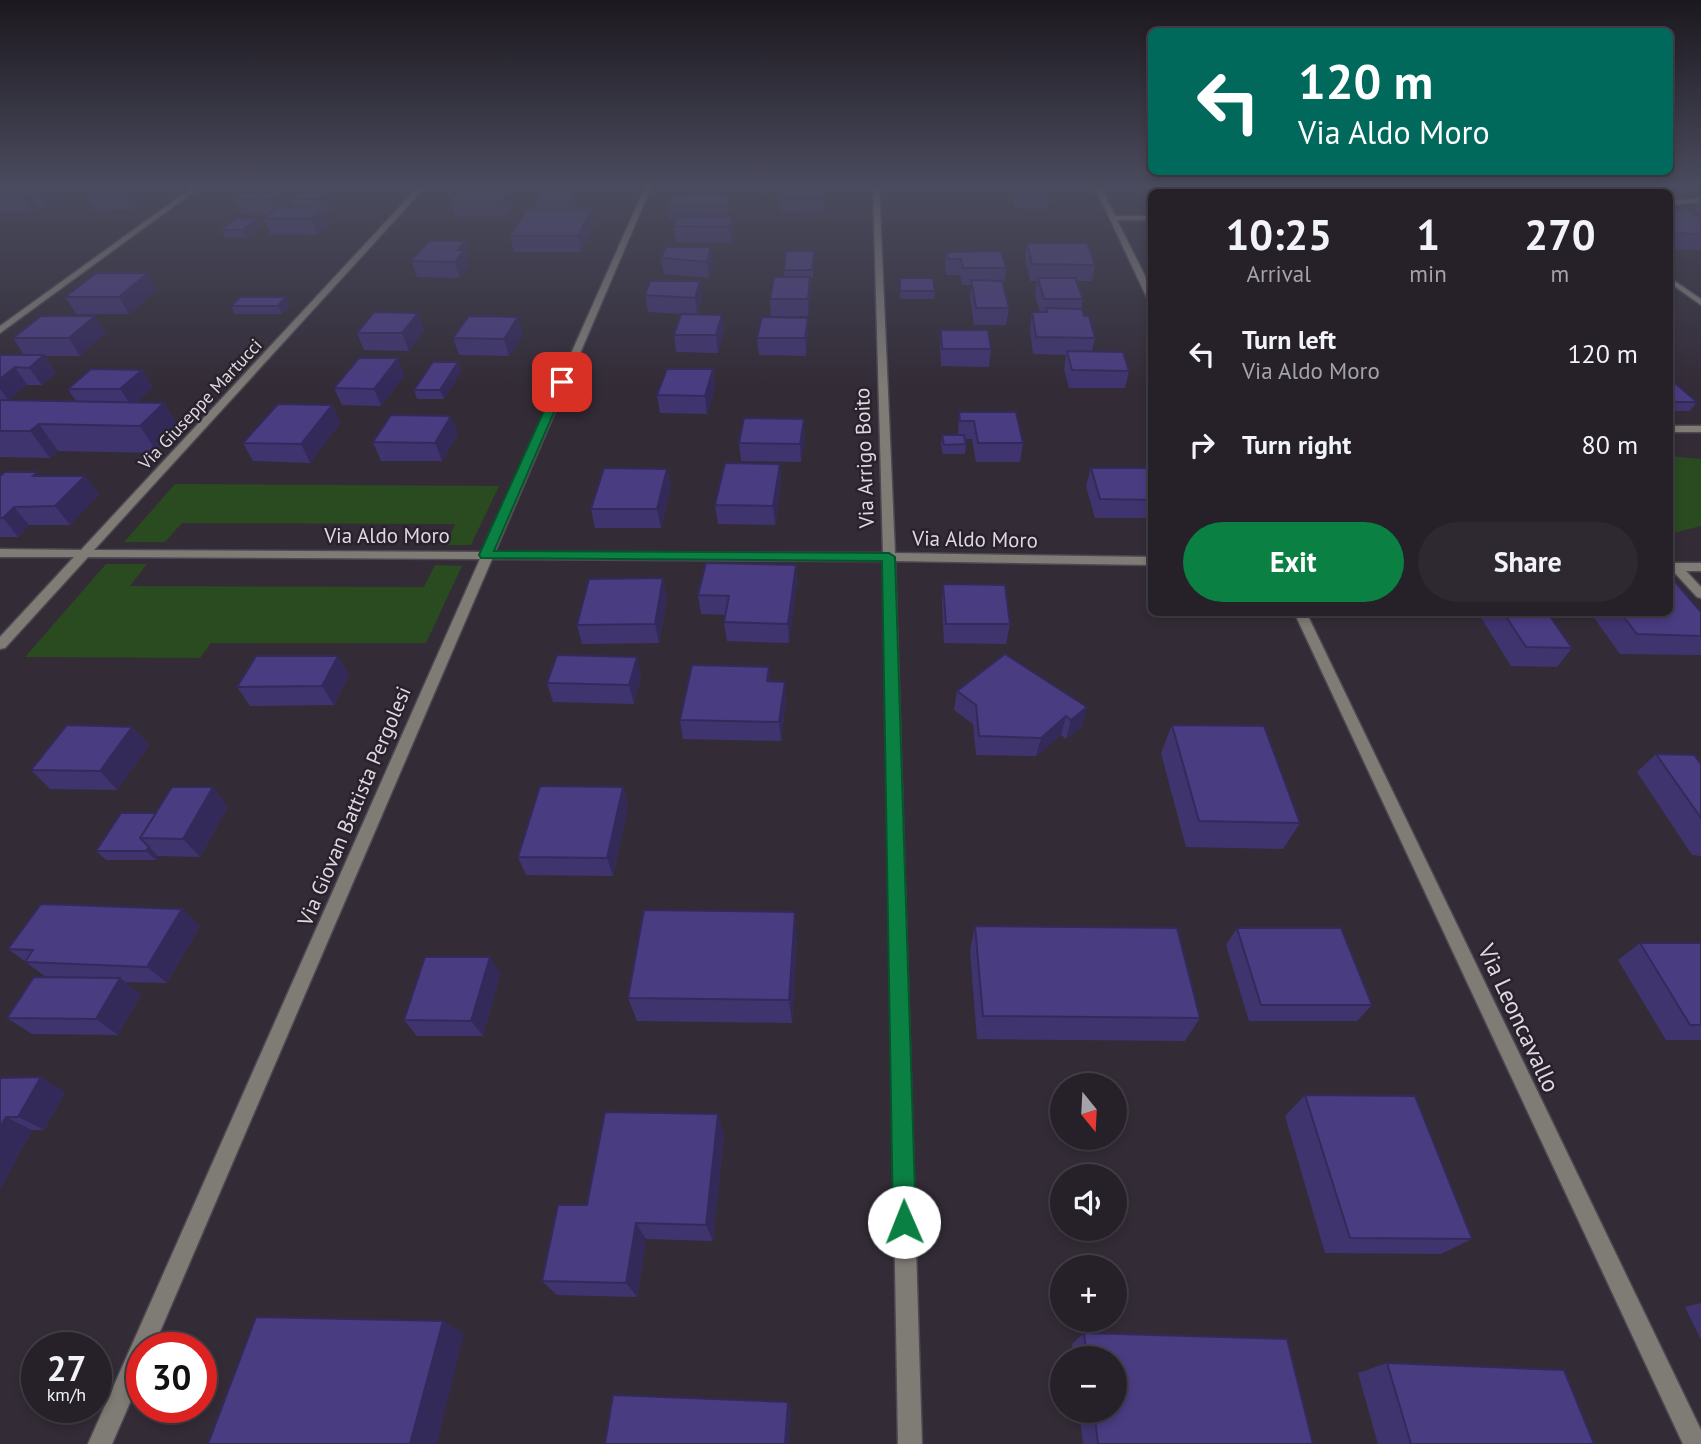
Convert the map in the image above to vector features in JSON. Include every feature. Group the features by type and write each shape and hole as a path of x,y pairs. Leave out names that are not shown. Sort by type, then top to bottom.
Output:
{"street":[{"path":"0,330 107,252"},
{"name":"Via Giuseppe Martucci","path":"0,645 362,252"},
{"name":"Via Giovan Battista Pergolesi","path":"100,1444 619,252"},
{"name":"Via Arrigo Boito","path":"878,252 889,557 910,1444"},
{"path":"1129,252 1148,292"},
{"path":"1673,282 1701,303"},
{"path":"1673,429 1701,429"},
{"name":"Via Aldo Moro","path":"0,553 889,557 1148,561"},
{"path":"1673,567 1701,567"},
{"path":"1673,567 1701,594"},
{"name":"Via Leoncavallo","path":"1302,616 1695,1444"}],"green space":[{"path":"1673,456 1701,459 1701,526 1673,533"},
{"path":"175,484 499,486 471,545 446,545 455,524 182,523 165,542 124,542"},
{"path":"106,564 147,564 130,586 424,587 435,565 462,566 426,643 211,643 200,658 25,657"}],"building":[{"path":"419,252 462,252 455,262 411,261"},
{"path":"664,252 710,252 707,262 661,258"},
{"path":"786,252 814,252 812,270 784,270"},
{"path":"946,252 1001,252 1006,268 963,268 961,259 948,259"},
{"path":"1029,252 1090,252 1095,265 1032,264"},
{"path":"96,273 148,273 119,297 65,297"},
{"path":"774,277 810,277 808,299 770,299"},
{"path":"900,278 933,278 935,291 900,291"},
{"path":"1038,278 1075,278 1083,299 1044,299"},
{"path":"971,280 1002,281 1009,308 976,308"},
{"path":"650,281 700,281 695,298 645,295"},
{"path":"240,297 286,297 278,306 231,306"},
{"path":"1046,308 1082,309 1084,316 1089,316 1095,338 1036,337 1032,312 1047,312"},
{"path":"374,312 418,313 402,333 357,333"},
{"path":"681,314 722,315 716,335 674,335"},
{"path":"41,316 95,316 69,338 13,338"},
{"path":"469,316 518,317 504,339 453,338"},
{"path":"762,317 808,318 805,338 757,338"},
{"path":"941,330 988,330 991,349 942,349"},
{"path":"1067,351 1123,352 1129,371 1072,370"},
{"path":"0,355 44,355 29,368 15,367 0,379"},
{"path":"359,358 398,358 374,389 334,388"},
{"path":"433,362 458,362 440,390 414,390"},
{"path":"91,369 142,370 120,389 68,389"},
{"path":"667,369 713,369 705,396 657,395"},
{"path":"1673,382 1697,402 1673,402"},
{"path":"0,400 164,403 140,426 39,424 30,431 0,431"},
{"path":"278,404 332,405 301,444 243,443"},
{"path":"959,412 1016,412 1023,443 978,443 974,421 960,421"},
{"path":"391,415 451,416 435,443 373,442"},
{"path":"744,418 804,419 800,444 739,443"},
{"path":"942,435 964,435 966,444 944,445"},
{"path":"725,463 780,464 773,506 715,505"},
{"path":"604,468 667,469 657,509 591,509"},
{"path":"1091,468 1148,468 1148,500 1100,499"},
{"path":"5,472 37,472 33,476 85,476 55,506 14,507 0,518 0,476"},
{"path":"706,563 796,565 788,624 724,622 729,596 698,595"},
{"path":"663,578 655,624 577,625 589,579"},
{"path":"1673,579 1701,612 1701,636 1637,634 1623,616 1673,616"},
{"path":"943,584 1005,585 1010,624 946,624"},
{"path":"1506,616 1550,616 1572,648 1526,647"},
{"path":"1005,654 1087,707 1071,720 1066,716 1041,738 979,736 976,705 957,691"},
{"path":"557,655 637,657 629,685 547,683"},
{"path":"256,656 338,656 322,686 237,687"},
{"path":"692,665 769,667 767,681 785,682 779,722 680,720"},
{"path":"67,725 132,727 100,771 31,770"},
{"path":"1172,725 1264,726 1300,823 1199,821"},
{"path":"1656,754 1694,755 1701,764 1701,818"},
{"path":"540,786 623,787 607,858 518,857"},
{"path":"172,787 213,787 183,839 140,838"},
{"path":"121,813 156,813 140,838 149,847 146,851 96,851"},
{"path":"41,904 182,909 147,967 25,962 33,950 8,949"},
{"path":"644,910 795,912 789,1000 628,998"},
{"path":"975,926 1177,928 1200,1018 983,1016"},
{"path":"1237,928 1341,928 1372,1005 1261,1005"},
{"path":"1640,943 1701,943 1701,1025 1690,1025"},
{"path":"425,957 490,957 471,1021 404,1020"},
{"path":"34,977 120,978 96,1019 7,1018"},
{"path":"41,1077 18,1117 6,1117 0,1127 0,1078"},
{"path":"1305,1095 1415,1096 1472,1239 1350,1238"},
{"path":"605,1112 718,1114 706,1225 636,1223 626,1283 542,1281 558,1205 587,1205"},
{"path":"256,1317 443,1321 410,1444 208,1444"},
{"path":"1084,1333 1287,1339 1313,1444 1098,1444 1096,1423 1127,1423 1127,1346 1086,1346"},
{"path":"1387,1363 1564,1370 1594,1444 1411,1444"},
{"path":"613,1395 788,1402 785,1444 605,1444"}],"route":[{"path":"562,382 486,555 889,557 904,1222"}]}
